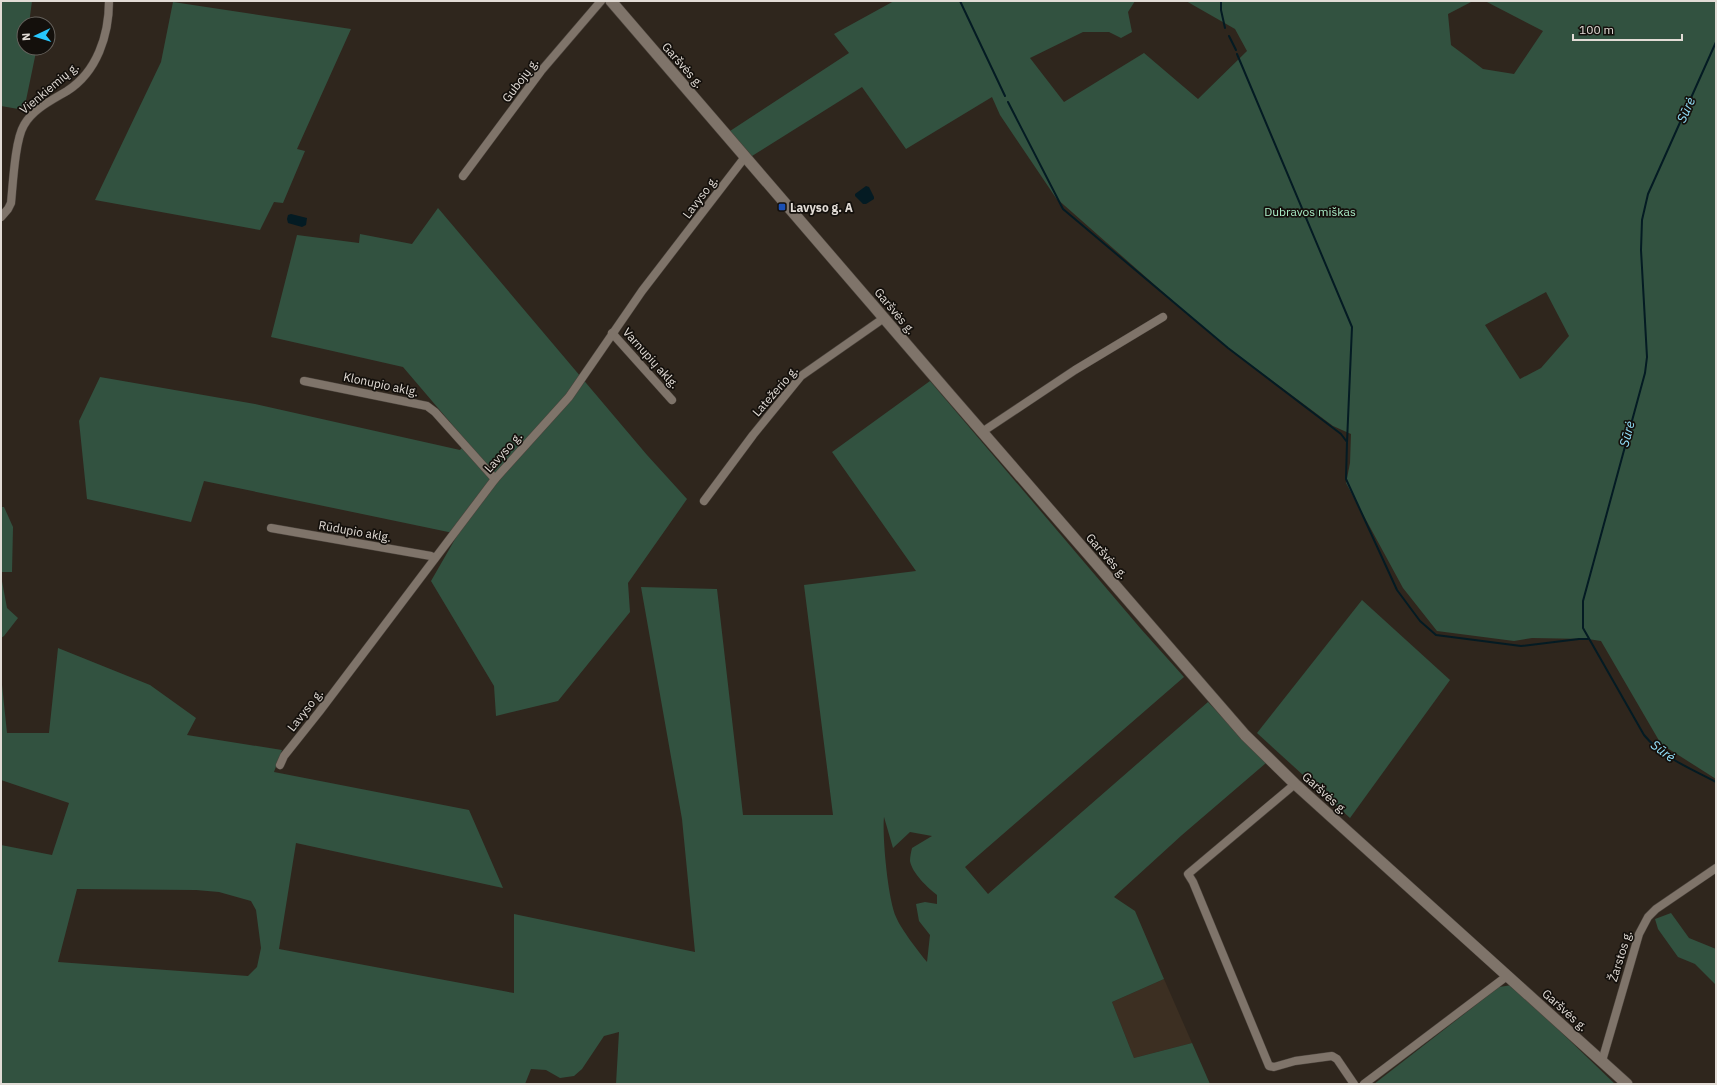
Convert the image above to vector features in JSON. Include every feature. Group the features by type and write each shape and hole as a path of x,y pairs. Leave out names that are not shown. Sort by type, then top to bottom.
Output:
{"main road":[{"name":"Garšvės g.","path":"611,1 982,432 1245,734 1295,784 1627,1084"}],"street":[{"name":"Vienkiemių g.","path":"1,217 8,210 11,202 17,150 23,126 30,117 44,105 69,90 80,81 94,65 102,44 109,16 109,1"},
{"name":"Gubojų g.","path":"463,176 541,71 601,1"},
{"name":"Lavyso g.","path":"280,765 284,756 495,479 568,397 642,291 745,157"},
{"path":"982,432 1075,370 1163,317"},
{"name":"Latežerio g.","path":"704,501 753,435 801,376 884,318"},
{"name":"Varnupių aklg.","path":"612,333 672,400"},
{"name":"Klonupio aklg.","path":"304,381 427,406 495,479"},
{"name":"Rūdupio aklg.","path":"271,528 435,558"},
{"path":"1295,784 1188,874 1193,882 1269,1066 1274,1067 1295,1061 1332,1056 1337,1059 1354,1084"},
{"name":"Žarstos g.","path":"1602,1061 1643,924 1656,909 1716,868"},
{"path":"1364,1084 1507,976"}],"shaded area":[{"path":"1164,979 1192,1043 1134,1058 1112,1002"}],"green space":[{"path":"1,1 32,1 30,16 16,16 16,56 35,56 24,110 1,106"},
{"name":"Dubravos miškas","path":"894,1 1135,1 1128,12 1132,32 1121,38 1109,32 1083,32 1030,58 1064,102 1144,53 1198,99 1247,51 1235,29 1186,1 1473,1 1448,14 1451,45 1483,69 1514,74 1543,31 1485,1 1716,1 1716,779 1661,744 1601,641 1588,639 1532,638 1514,641 1437,631 1403,588 1346,483 1350,463 1351,434 1333,426 1215,338 1056,198 1000,115 992,97 906,149 862,87 752,156 730,131 849,53 834,34","holes":["1546,292 1569,336 1541,368 1520,379 1485,325"]},
{"path":"173,2 351,29 297,149 305,151 283,203 274,202 260,230 95,200 161,62"},
{"path":"438,208 647,455 687,499 628,583 630,612 558,701 496,716 494,686 431,581 458,534 204,481 191,522 87,499 79,421 100,377 255,404 460,450 467,442 403,367 271,337 297,235 359,243 360,234 412,244"},
{"path":"930,381 1141,629 1184,677 965,867 988,894 1208,702 1266,763 1182,835 1114,897 1135,911 1164,979 1112,1002 1134,1058 1192,1043 1210,1084 616,1084 619,1032 604,1036 582,1069 574,1076 560,1078 546,1070 531,1069 525,1084 1,1084 1,845 52,855 69,803 1,780 1,675 7,733 49,733 58,648 150,685 196,718 187,735 282,750 274,772 469,810 503,888 296,843 279,949 514,993 514,914 695,952 682,819 641,587 717,589 743,815 833,815 804,585 916,571 832,452","holes":["884,817 893,848 910,832 932,836 912,848 910,859 911,866 917,875 937,895 937,904 925,902 916,904 919,921 930,935 927,962 902,928 893,909 886,868","77,889 196,890 219,892 251,901 256,910 261,948 257,967 248,976 58,962"]},
{"path":"1,507 4,507 13,527 12,572 1,572"},
{"path":"1,576 7,608 18,618 1,638"},
{"path":"1362,600 1450,680 1350,818 1257,733"},
{"path":"1671,913 1689,938 1716,949 1716,985 1695,964 1678,957 1658,929 1655,919"},
{"path":"1512,985 1615,1084 1374,1084 1499,987"}],"water":[{"path":"866,186 869,187 874,199 866,204 863,204 855,196 855,194"},
{"path":"291,214 307,218 306,225 302,227 288,223 288,215"}],"waterway":[{"path":"960,1 1005,96"},
{"path":"1221,1 1221,10 1225,28"},
{"path":"1229,36 1236,50"},
{"name":"Sūrė","path":"1716,42 1648,194 1642,220 1641,250 1647,357 1645,373 1583,601 1583,628 1644,735 1651,743 1668,756 1716,782"},
{"path":"1237,54 1352,327 1347,442"},
{"path":"1008,102 1063,209 1228,348 1341,434 1347,442 1346,479 1397,590 1420,621 1436,635 1521,646 1588,639"}],"place":[{"name":"Lavyso g. A","path":"782,207"}]}
